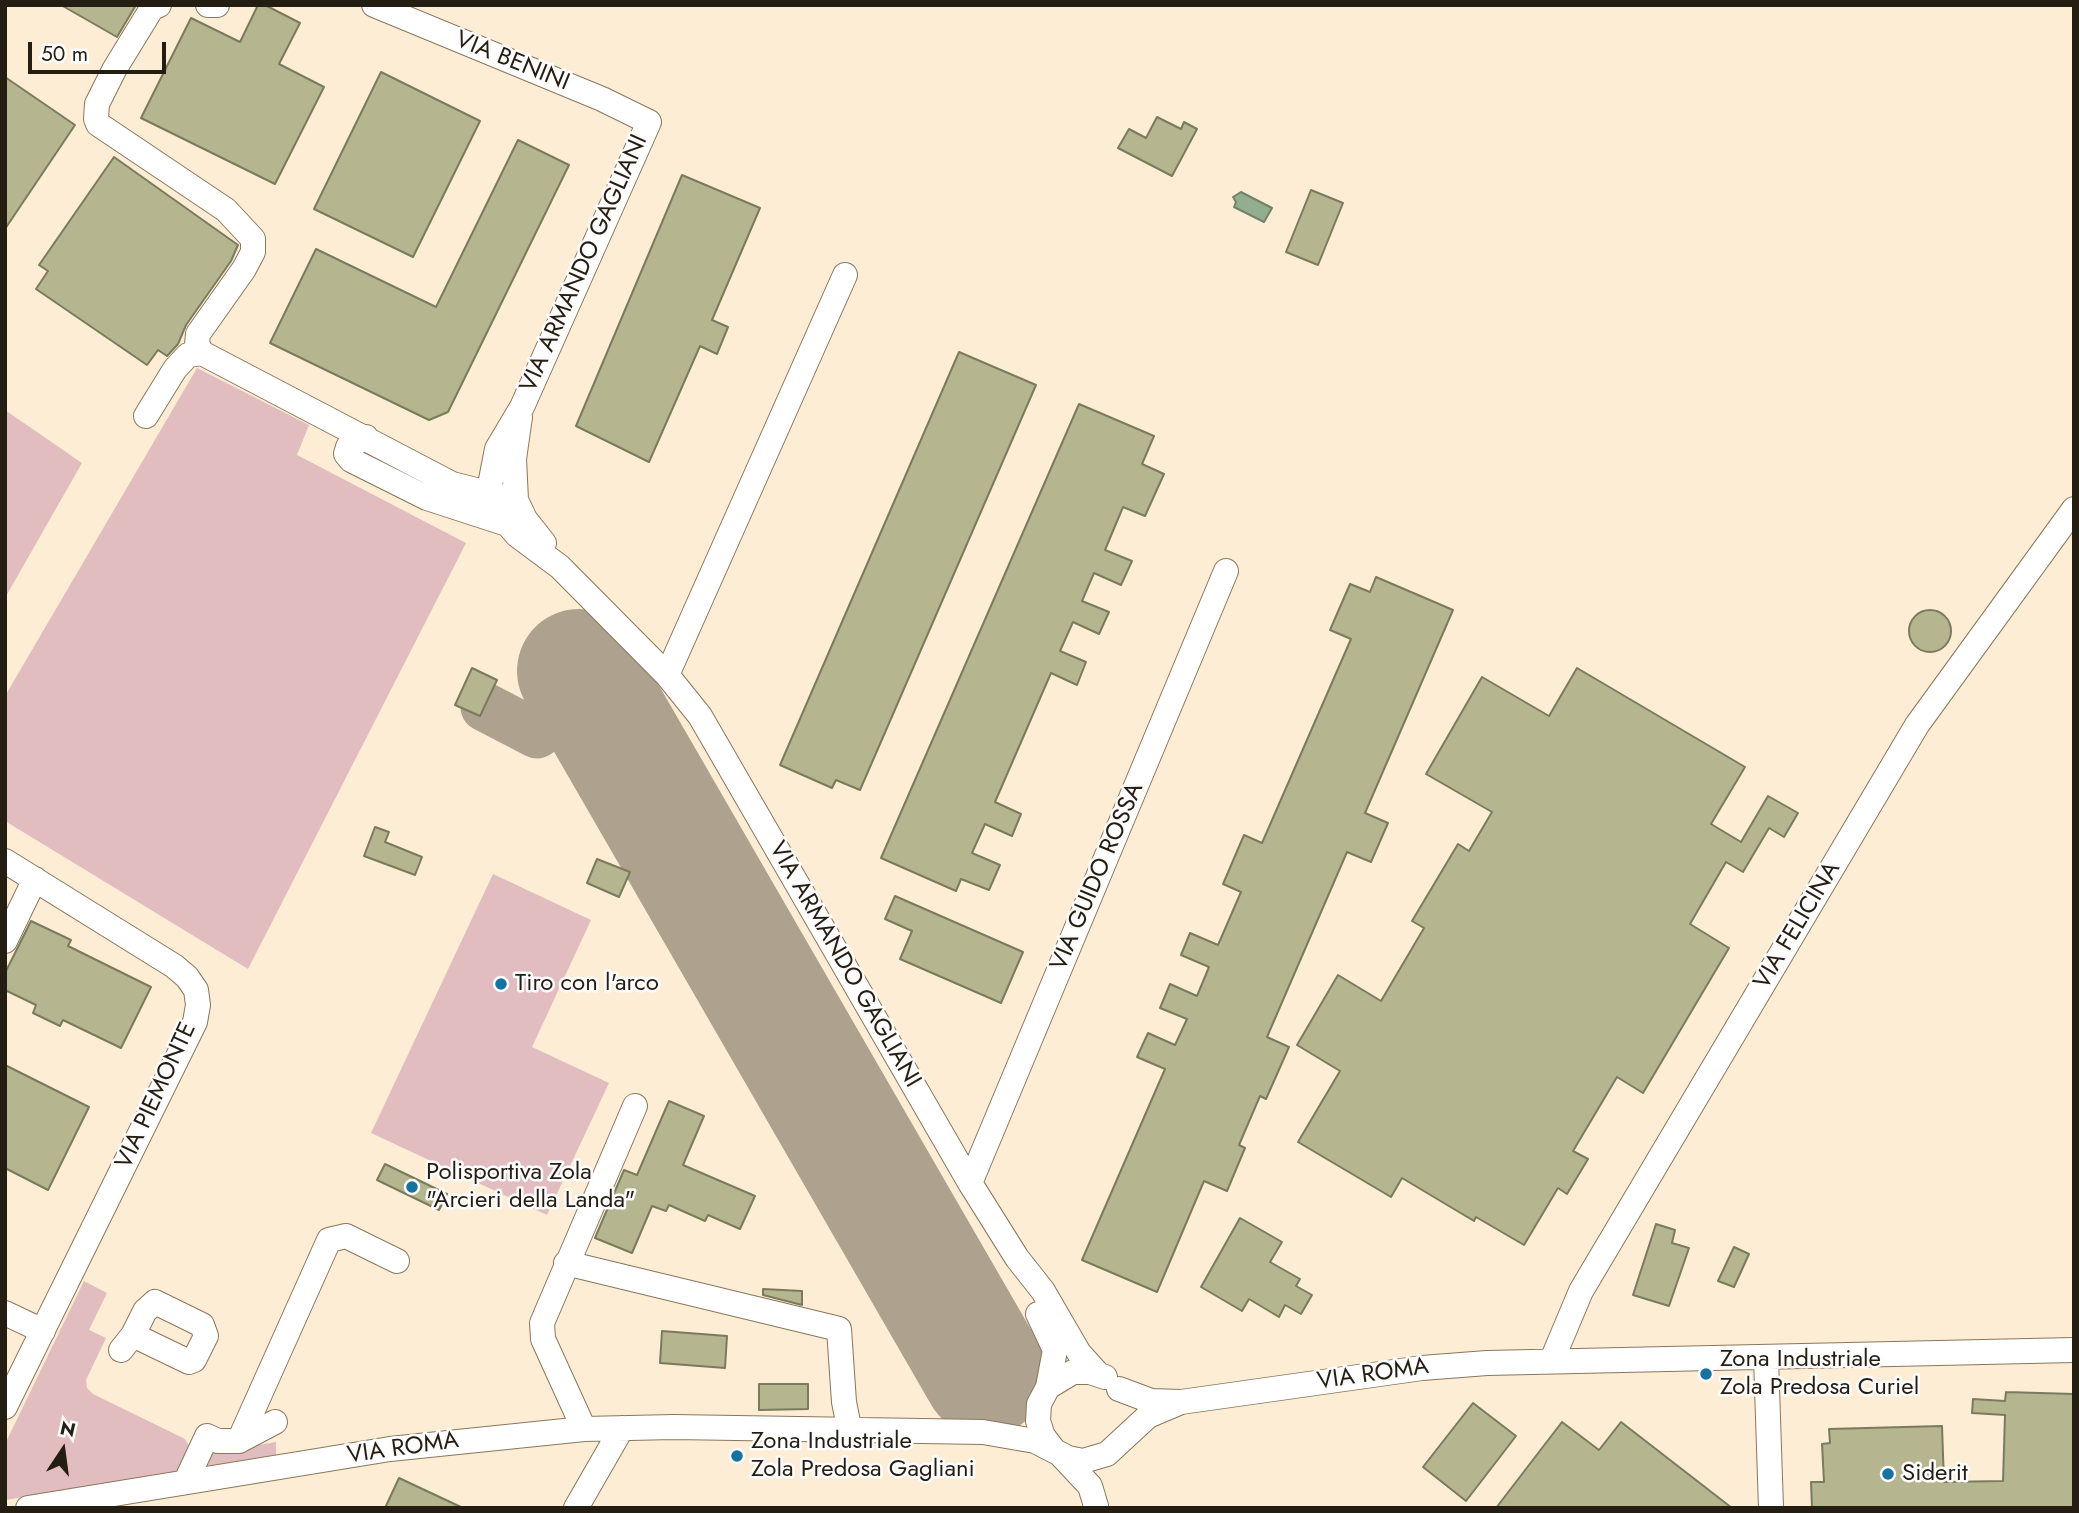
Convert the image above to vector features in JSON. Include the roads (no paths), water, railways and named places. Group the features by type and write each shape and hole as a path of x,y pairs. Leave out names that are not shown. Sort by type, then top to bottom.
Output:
{"street":[{"path":"208,5 217,5"},
{"name":"VIA BENINI","path":"374,5 603,99 649,122"},
{"path":"155,6 104,89 96,118 98,124 226,211 253,239 253,252 244,269 198,334 197,344 202,353 452,484 516,500"},
{"name":"VIA ARMANDO GAGLIANI","path":"649,122 522,407 497,449 490,493 496,511 507,524 560,567 667,675 700,716 970,1183 1017,1258 1043,1291 1079,1353 1098,1374"},
{"path":"667,675 845,275"},
{"path":"146,416 175,369 188,355 202,353"},
{"name":"VIA ARMANDO GAGLIANI","path":"522,407 514,459 516,500 525,519 560,567"},
{"name":"VIA ARMANDO GAGLIANI","path":"366,437 348,447 346,454 351,460 427,498 507,524"},
{"name":"VIA FELICINA","path":"1560,1360 1581,1291 1917,724 2074,509"},
{"name":"VIA GUIDO ROSSA","path":"970,1183 1226,571"},
{"name":"VIA PIEMONTE","path":"5,861 174,966 187,977 196,990 198,1005 195,1021 5,1407"},
{"path":"5,941 35,879"},
{"path":"584,1429 543,1339 542,1323 635,1106"},
{"path":"239,1441 329,1240 346,1236 397,1261"},
{"name":"VIA ARMANDO GAGLIANI","path":"1017,1258 1028,1296 1055,1350 1048,1387"},
{"path":"566,1263 839,1329 844,1402 850,1432"},
{"path":"5,1313 43,1331"},
{"name":"VIA ROMA","path":"1098,1374 1119,1389 1151,1401 1181,1402 1422,1368 1560,1360 2074,1350"},
{"path":"1766,1358 1771,1508"},
{"path":"1096,1507 1090,1486 1042,1436 1038,1411 1048,1387 1073,1372 1098,1374"},
{"path":"1096,1507 1116,1445 1126,1425 1127,1412 1119,1389"},
{"name":"VIA ROMA","path":"28,1508 456,1440 584,1429 984,1432 1009,1434 1083,1461 1095,1459 1116,1445 1148,1416 1181,1402"},
{"name":"VIA ROMA","path":"984,1432 1018,1426 1038,1411"},
{"path":"186,1481 207,1436 218,1441 239,1441 275,1422"},
{"path":"576,1508 622,1428"}],"place":[{"name":"Tiro con l'arco","path":"501,984"},
{"name":"Polisportiva Zola \"Arcieri della Landa\"","path":"412,1187"},
{"name":"Zona Industriale Zola Predosa Curiel","path":"1706,1374"},
{"name":"Zona Industriale Zola Predosa Gagliani","path":"737,1456"},
{"name":"Siderit","path":"1888,1474"}]}
